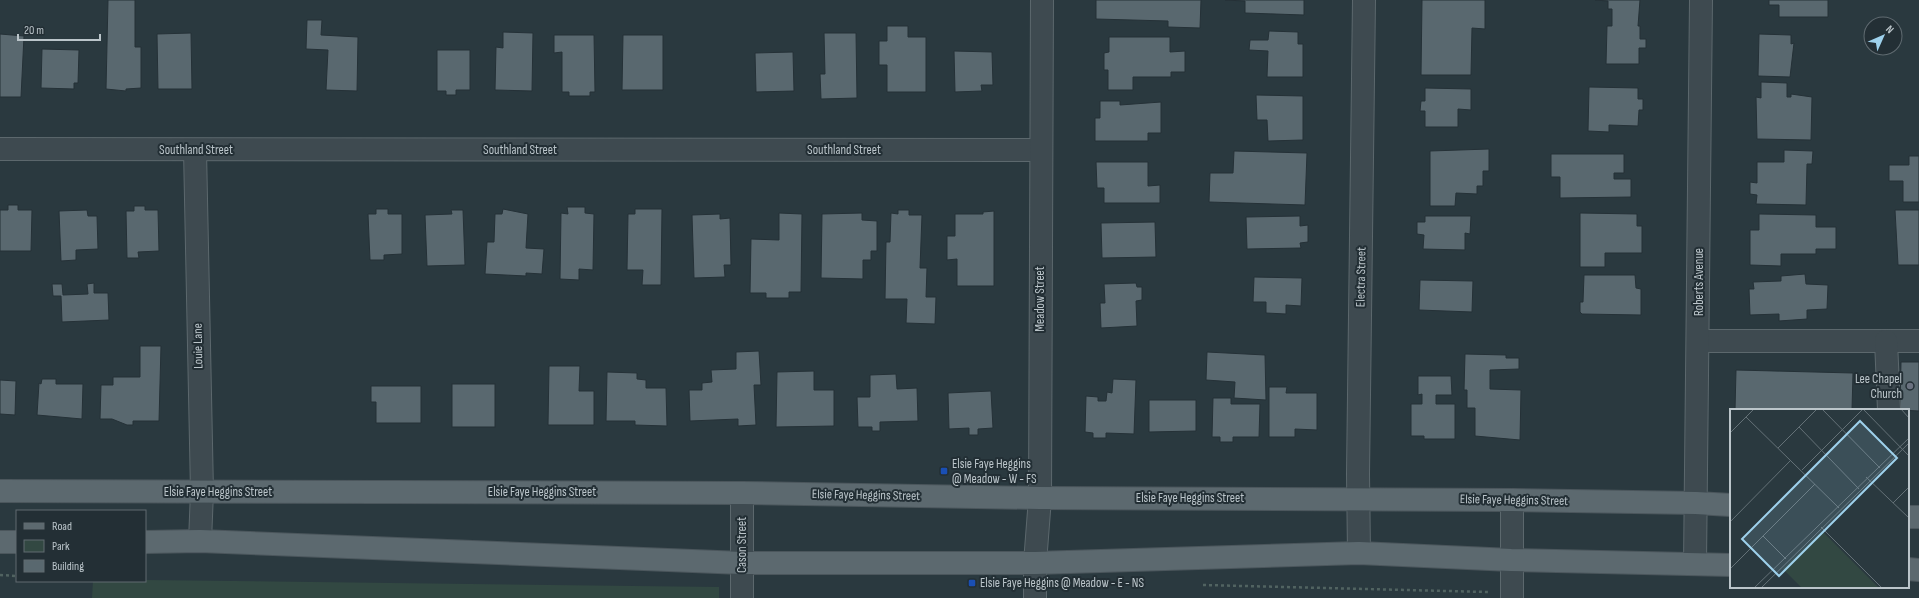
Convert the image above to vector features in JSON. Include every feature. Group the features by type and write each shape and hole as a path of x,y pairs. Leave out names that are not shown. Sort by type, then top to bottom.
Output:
{"main road":[{"name":"Elsie Faye Heggins Street","path":"0,491 742,493 1040,498 1512,500 1730,505"},
{"path":"1909,517 1919,518"},
{"path":"146,542 200,541 742,563 1035,563 1359,553 1511,560 1730,565"},
{"path":"0,542 16,542"},
{"path":"1909,569 1919,570"}],"street":[{"name":"Meadow Street","path":"1035,598 1035,563 1040,498 1040,150 1042,0"},
{"name":"Electra Street","path":"1359,553 1364,0"},
{"name":"Roberts Avenue","path":"1696,564 1701,0"},
{"name":"Southland Street","path":"0,149 1040,150"},
{"name":"Louie Lane","path":"195,150 202,492 200,541"},
{"path":"1698,341 1919,341"},
{"path":"1886,341 1889,409"},
{"name":"Cason Street","path":"742,493 742,598"},
{"path":"1512,500 1512,598"}],"path":[{"path":"0,575 16,576"}],"green space":[{"path":"146,580 719,587 719,598 92,598 93,582 146,582"}],"building":[{"path":"108,0 135,0 135,47 141,47 141,88 126,89 126,91 106,89"},
{"path":"1096,0 1201,0 1200,28 1168,27 1168,21 1096,19"},
{"path":"1225,0 1304,0 1304,15 1245,13 1245,1"},
{"path":"1422,0 1485,0 1485,29 1472,28 1471,75 1421,75"},
{"path":"1595,0 1640,0 1638,26 1640,26 1640,39 1646,39 1646,48 1639,48 1639,64 1606,64 1607,26 1612,26 1612,9 1608,9 1608,1"},
{"path":"1769,0 1828,0 1828,17 1779,17 1779,5 1769,5"},
{"path":"307,20 322,20 321,35 358,37 357,91 326,90 328,50 306,49"},
{"path":"887,26 908,26 908,37 926,37 926,92 887,92 887,65 879,65 879,41 887,41"},
{"path":"1269,31 1298,32 1298,44 1303,44 1303,77 1267,77 1268,51 1249,50 1250,40 1268,40"},
{"path":"503,32 533,33 532,91 495,90 496,47 503,48"},
{"path":"191,33 192,89 158,89 157,34"},
{"path":"824,33 856,33 857,98 821,99 820,74 825,74"},
{"path":"0,34 24,36 21,97 0,97"},
{"path":"1759,34 1791,35 1791,44 1794,43 1790,77 1758,76"},
{"path":"554,35 594,35 595,92 590,92 590,96 569,96 569,92 562,92 562,52 554,53"},
{"path":"623,35 663,35 663,90 622,90"},
{"path":"1109,37 1170,37 1170,52 1185,51 1185,72 1171,72 1171,77 1133,77 1133,90 1108,90 1108,70 1104,70 1104,53 1109,52"},
{"path":"42,49 79,50 78,83 74,83 74,89 41,88"},
{"path":"437,50 470,50 470,90 456,90 456,95 446,95 446,91 437,91"},
{"path":"954,51 992,52 993,85 981,85 982,91 955,92"},
{"path":"793,52 794,91 756,92 755,53"},
{"path":"1761,82 1787,83 1787,97 1791,97 1791,94 1812,97 1811,140 1757,139 1756,97 1761,98"},
{"path":"1589,87 1638,88 1638,99 1643,99 1643,110 1639,110 1638,126 1609,125 1609,132 1588,131"},
{"path":"1425,88 1471,89 1471,110 1458,109 1458,127 1425,127 1425,111 1420,111 1421,101 1425,101"},
{"path":"1256,95 1303,96 1303,140 1268,141 1267,120 1257,120"},
{"path":"1100,101 1120,101 1120,105 1161,102 1161,133 1148,133 1148,141 1095,141 1095,118 1100,118"},
{"path":"1489,149 1489,171 1483,171 1483,186 1477,186 1477,194 1456,193 1455,206 1430,206 1430,151"},
{"path":"1784,150 1813,151 1812,164 1807,164 1806,205 1756,204 1757,195 1750,194 1750,182 1757,183 1757,162 1784,162"},
{"path":"1234,151 1307,153 1305,205 1209,202 1210,173 1233,173"},
{"path":"1551,154 1624,154 1624,173 1614,173 1614,179 1631,179 1631,197 1560,198 1560,177 1551,177"},
{"path":"1909,156 1919,156 1919,202 1903,202 1903,181 1889,181 1889,165 1909,165"},
{"path":"1096,162 1148,162 1148,186 1160,185 1160,203 1104,203 1104,188 1097,188"},
{"path":"8,205 18,205 18,210 32,210 31,251 0,251 0,210 8,210"},
{"path":"134,206 145,206 145,210 158,210 159,251 138,252 139,258 127,258 126,211 134,211"},
{"path":"567,207 585,207 585,213 594,214 593,270 579,269 579,280 560,279 561,213 568,214"},
{"path":"376,209 388,209 388,214 402,214 402,254 384,255 384,260 370,260 368,214 376,214"},
{"path":"503,209 528,214 526,248 544,249 542,274 526,273 526,276 485,274 487,242 494,242 495,214 502,214"},
{"path":"635,209 662,209 661,285 642,285 643,270 627,270 628,214 635,214"},
{"path":"87,210 88,216 97,216 98,249 76,250 76,260 61,261 59,211"},
{"path":"451,210 463,210 465,265 427,266 425,215 452,214"},
{"path":"898,210 909,210 909,215 922,215 920,268 927,268 926,297 936,297 935,324 906,323 907,299 885,299 886,242 890,242 891,213 898,214"},
{"path":"1895,210 1919,210 1919,265 1898,265"},
{"path":"994,211 994,286 957,286 957,259 947,260 947,236 955,236 955,214 983,214 983,212"},
{"path":"779,213 802,214 801,292 789,292 789,298 766,298 766,293 750,293 751,239 779,240"},
{"path":"862,213 862,220 877,221 877,251 871,251 871,260 863,260 863,279 821,278 822,214"},
{"path":"1580,213 1637,214 1637,226 1642,226 1642,253 1605,253 1605,267 1580,267"},
{"path":"720,214 720,219 730,218 731,265 724,265 725,277 694,278 692,215"},
{"path":"1759,214 1816,215 1816,227 1836,227 1836,249 1816,249 1816,254 1781,254 1781,266 1750,265 1750,230 1759,230"},
{"path":"1300,216 1300,226 1308,225 1308,242 1300,243 1301,248 1247,249 1246,217"},
{"path":"1425,216 1471,216 1470,234 1465,233 1465,250 1423,249 1424,235 1417,234 1417,222 1425,222"},
{"path":"1155,222 1156,257 1102,258 1101,223"},
{"path":"1805,274 1806,284 1828,285 1827,309 1807,310 1807,319 1779,321 1779,314 1750,315 1749,289 1754,289 1753,282 1781,281 1781,276"},
{"path":"1584,275 1635,275 1636,288 1641,289 1641,315 1582,314 1580,312 1580,302 1583,302"},
{"path":"1254,277 1302,278 1301,306 1286,305 1286,314 1266,313 1266,302 1253,302"},
{"path":"1420,280 1473,281 1472,312 1419,310"},
{"path":"94,283 94,293 108,293 109,320 62,322 61,296 53,296 52,284 62,284 63,295 88,294 87,284"},
{"path":"1136,283 1137,287 1142,287 1142,300 1136,301 1137,326 1101,328 1100,303 1105,303 1104,284"},
{"path":"140,346 161,346 159,421 133,421 133,425 127,425 112,419 100,419 101,385 113,385 113,377 140,377"},
{"path":"759,351 761,385 754,385 756,425 738,426 738,419 690,421 689,390 702,390 702,383 712,382 711,370 736,369 736,352"},
{"path":"1207,352 1265,355 1266,400 1234,398 1235,382 1206,380"},
{"path":"1465,354 1506,355 1506,358 1519,358 1519,369 1490,370 1490,389 1521,390 1520,440 1475,436 1475,408 1467,408 1467,390 1464,390"},
{"name":"Lee Chapel Church","path":"1901,362 1919,362 1919,411 1900,409"},
{"path":"549,366 580,366 579,391 594,391 594,425 548,425"},
{"path":"1736,370 1853,373 1852,409 1735,409"},
{"path":"814,371 814,390 834,390 834,426 776,427 777,372"},
{"path":"607,372 637,373 637,379 646,380 646,388 666,388 667,426 635,425 635,421 606,421"},
{"path":"896,374 897,389 917,388 918,421 880,422 880,431 872,431 872,427 858,427 857,397 870,397 870,375"},
{"path":"1418,376 1451,376 1452,395 1436,395 1436,404 1455,404 1455,439 1424,439 1424,436 1411,436 1411,404 1422,404 1422,394 1418,395"},
{"path":"42,379 56,379 56,384 83,384 82,419 37,415 39,383 41,384"},
{"path":"1113,379 1136,380 1134,434 1106,433 1106,438 1093,438 1093,433 1085,432 1086,396 1098,397 1098,401 1106,401 1107,392 1112,393"},
{"path":"0,380 16,381 15,415 0,414"},
{"path":"452,384 495,384 495,427 452,427"},
{"path":"371,386 421,386 421,423 376,423 376,402 371,402"},
{"path":"1269,387 1287,387 1286,393 1317,393 1317,430 1295,429 1295,437 1269,437"},
{"path":"991,391 993,428 978,429 978,435 969,435 969,428 949,429 948,393"},
{"path":"1213,398 1231,398 1231,404 1260,404 1259,437 1233,437 1233,442 1220,442 1220,437 1212,437"},
{"path":"1149,400 1196,400 1196,431 1149,432"}],"place":[{"name":"Lee Chapel Church","path":"1910,386"},
{"name":"Elsie Faye Heggins @ Meadow - W - FS","path":"944,471"},
{"name":"Elsie Faye Heggins @ Meadow - E - NS","path":"972,583"}]}
